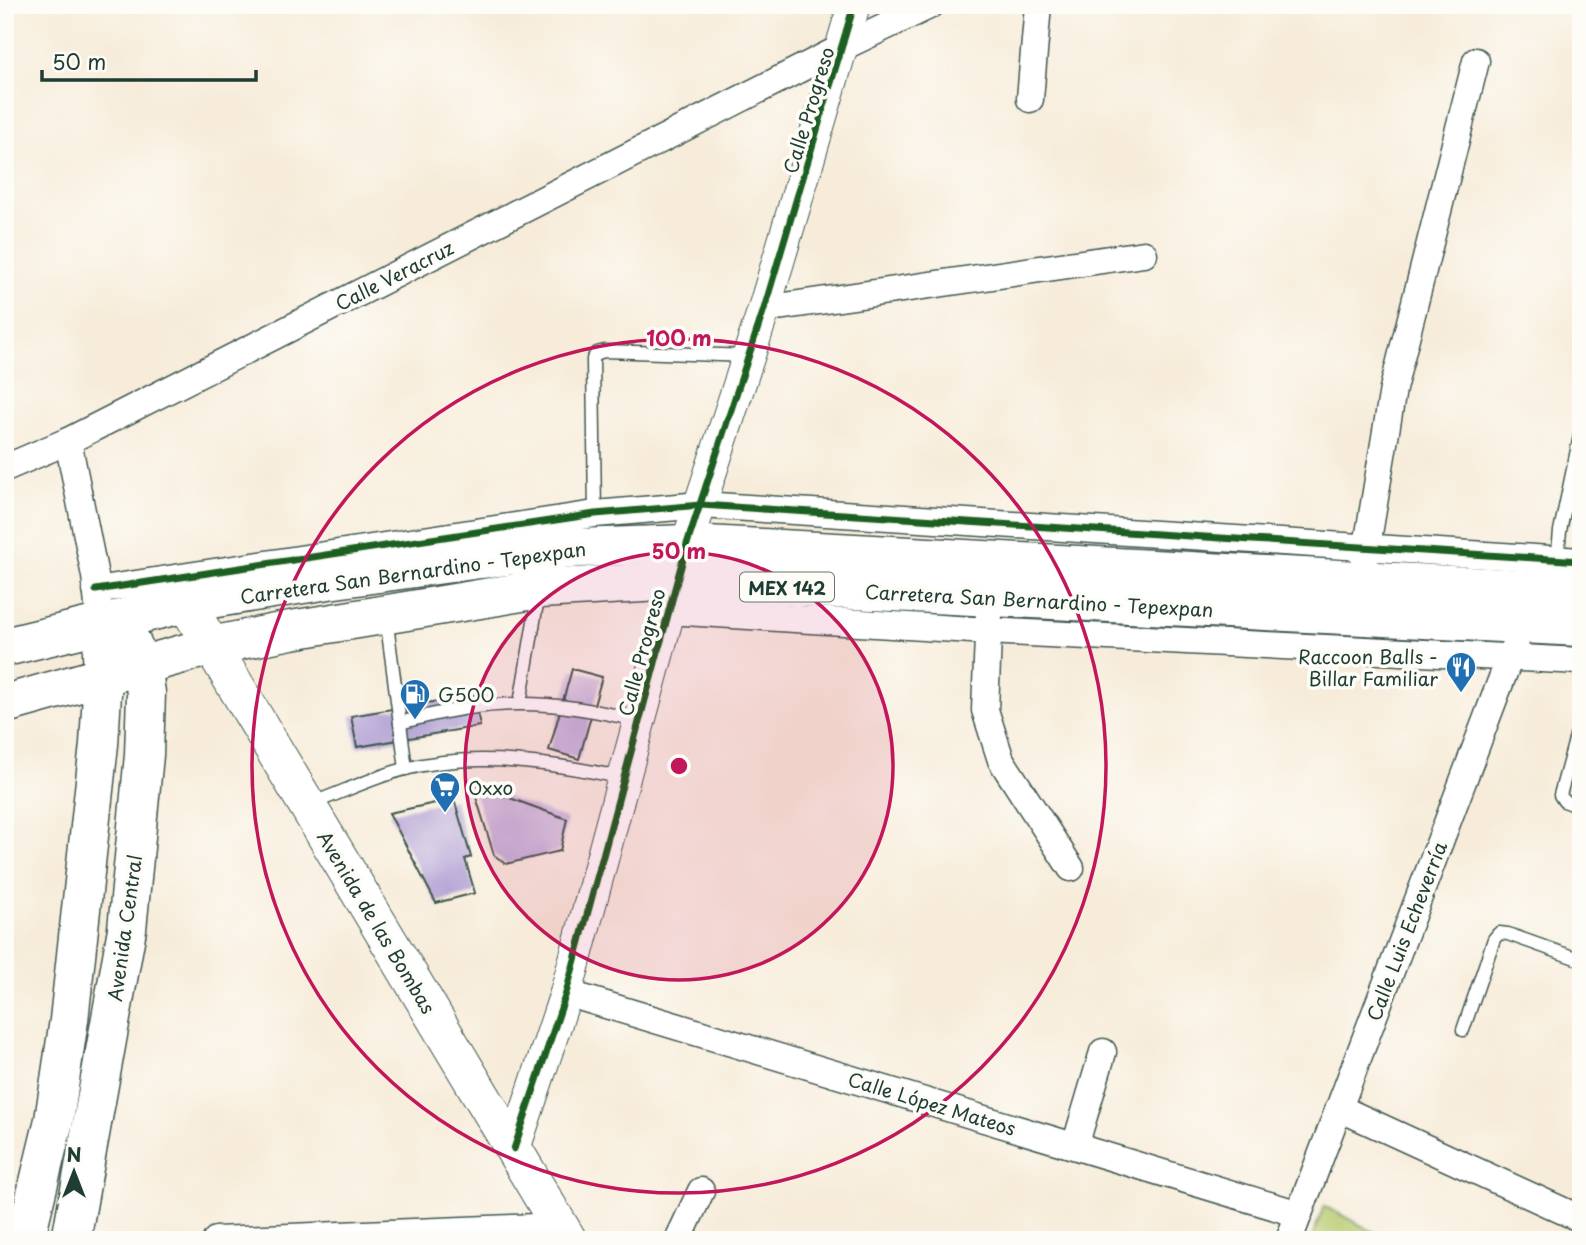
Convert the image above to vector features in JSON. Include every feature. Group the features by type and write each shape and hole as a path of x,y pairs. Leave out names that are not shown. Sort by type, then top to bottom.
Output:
{"highway":[{"name":"Carretera San Bernardino - Tepexpan","path":"5,647 103,599 186,603 328,580 578,548 687,544 1365,563 1569,576"},
{"name":"Carretera San Bernardino - Tepexpan","path":"5,704 211,646 386,613 540,589 1517,640 1581,627"},
{"name":"Avenida Central","path":"71,1240 127,929 144,755 146,693 142,665 103,599"},
{"path":"26,1240 54,1120 69,1020 99,744 103,677 103,599"}],"main road":[{"name":"Avenida de las Bombas","path":"186,603 564,1233"}],"street":[{"name":"Calle Progreso","path":"514,1149 566,993 687,544 764,309 854,5"},
{"name":"Calle Veracruz","path":"5,467 68,441 843,47 931,5"},
{"path":"1030,99 1038,5"},
{"path":"68,441 103,599 595,514 701,505 1365,563 1393,389 1476,61"},
{"path":"764,309 1144,254"},
{"path":"989,614 985,710 1001,760 1071,868"},
{"path":"1517,640 1581,661"},
{"name":"Calle Luis Echeverría","path":"1289,1240 1517,640"},
{"name":"Calle López Mateos","path":"566,993 1299,1214"},
{"path":"1075,1146 1103,1052"},
{"path":"1339,1108 1581,1219"},
{"path":"678,1240 701,1191"},
{"path":"216,1240 564,1233"}],"lane":[{"path":"595,514 593,359 597,353 605,351 749,356"},
{"path":"1569,576 1560,531 1581,431"},
{"path":"520,702 540,589"},
{"path":"386,613 405,769"},
{"path":"400,723 466,707 520,702 560,704 639,722"},
{"path":"1581,719 1560,787 1560,795 1564,801 1581,807"},
{"path":"306,806 405,769 442,764 516,761 564,766 623,778"},
{"path":"1463,1030 1494,939 1499,933 1581,960"}],"green space":[{"path":"1324,1206 1389,1240 1311,1240"}],"building":[{"path":"572,669 602,677 579,759 549,750"},
{"name":"G500","path":"474,695 480,726 357,747 351,716"},
{"path":"472,784 567,819 560,851 506,864 494,855"},
{"path":"454,799 471,857 465,859 475,893 436,903 389,813"}],"cycle path":[{"path":"514,1149 566,993 687,544 764,309 854,5"},
{"path":"96,590 595,514 701,505 1581,561"}],"place":[{"name":"Raccoon Balls - Billar Familiar","path":"1461,694"},
{"name":"G500","path":"415,721"},
{"name":"Oxxo","path":"445,814"}]}
